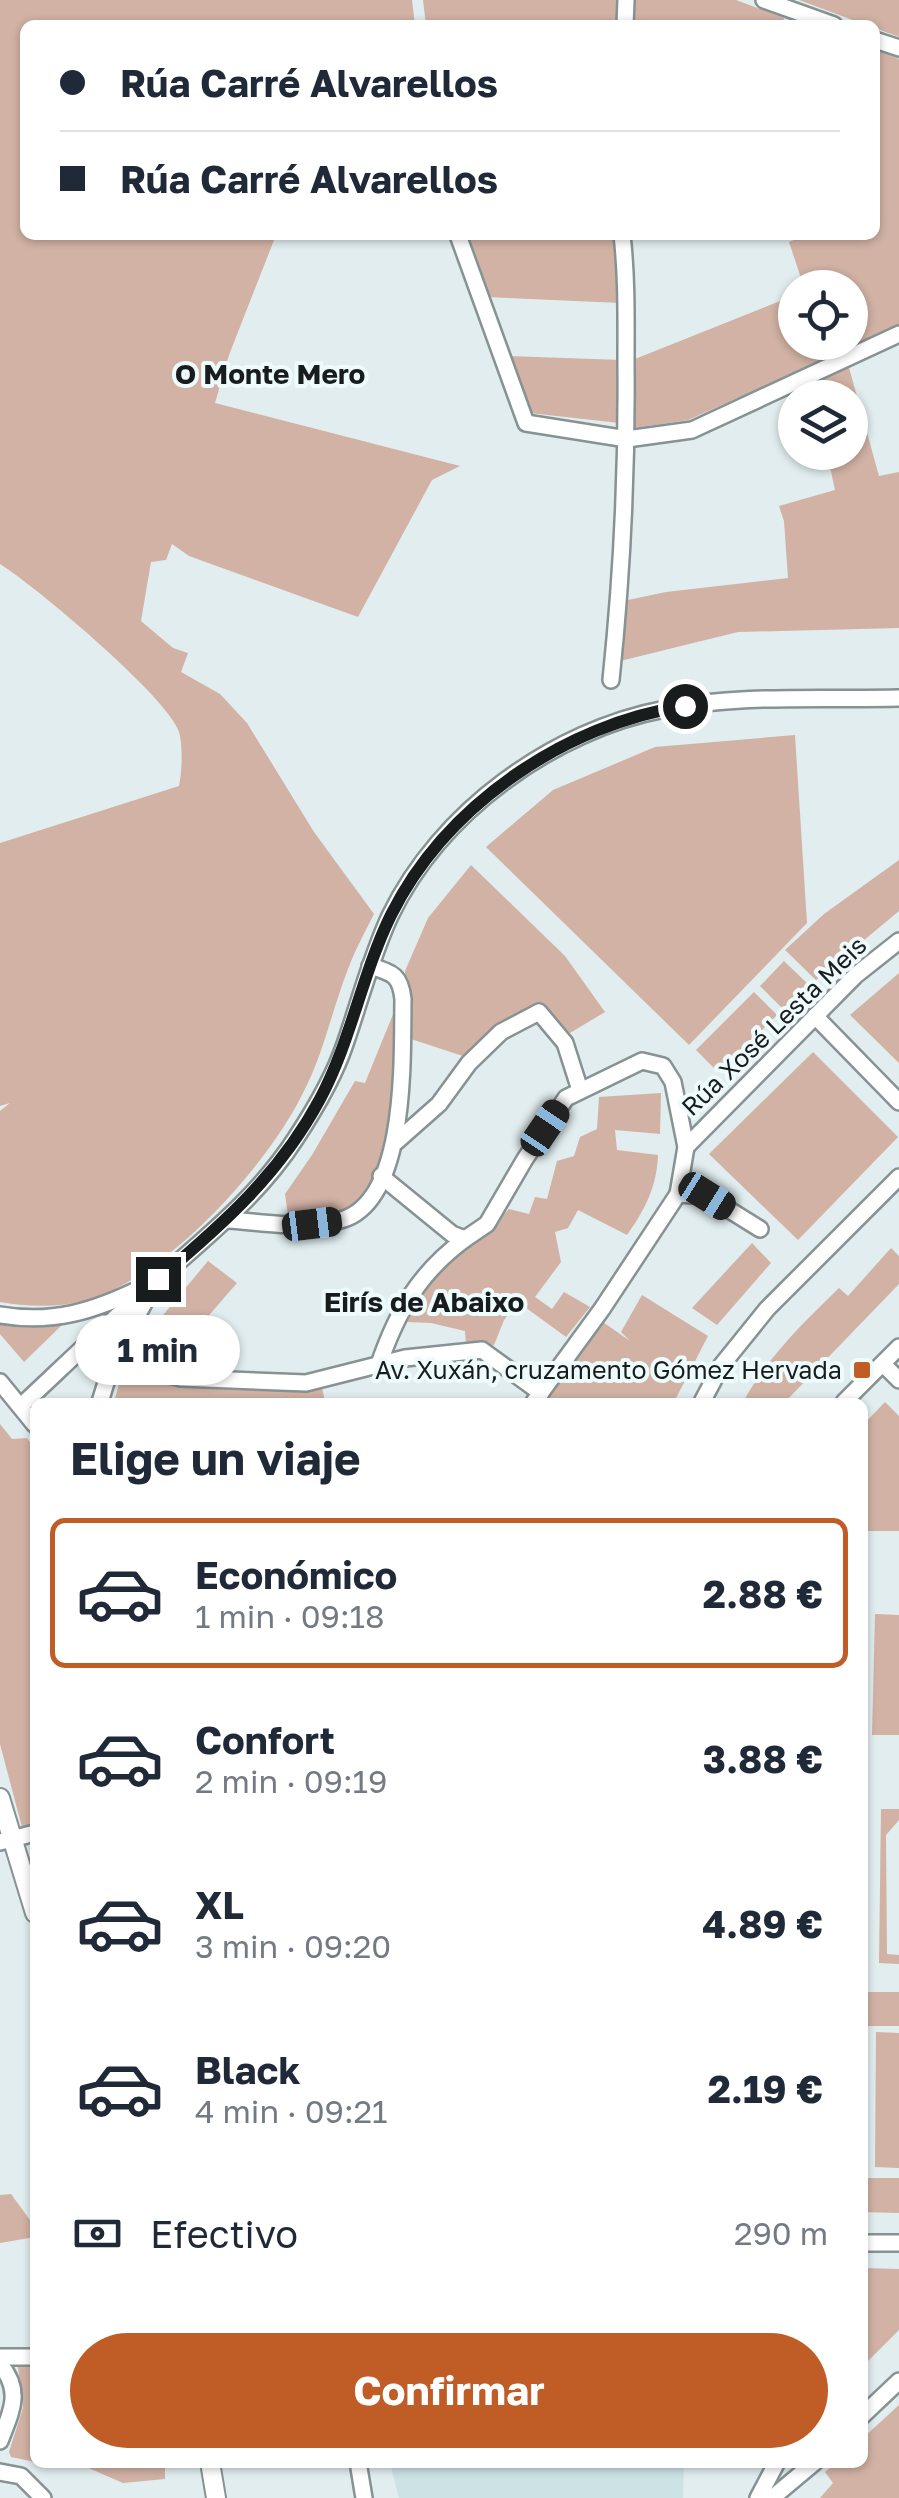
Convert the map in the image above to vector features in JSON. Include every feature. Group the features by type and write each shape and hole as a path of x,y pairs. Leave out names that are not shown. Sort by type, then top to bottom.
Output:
{"street":[{"path":"764,0 820,20"},
{"path":"460,240 526,423 627,439 692,430 899,334"},
{"path":"611,680 621,590 627,439 623,240"},
{"path":"20,1406 228,1220 272,1173 319,1100 344,1046 370,966 402,895 449,832 513,777 596,729 663,709 707,703 899,698"},
{"name":"Rúa Xosé Lesta Meis","path":"686,1147 856,975 899,941"},
{"path":"228,1220 312,1224 341,1220 364,1210 398,1128 402,1063 401,982 396,974 370,966"},
{"path":"392,1145 439,1104 469,1063 502,1032 539,1012 565,1043 580,1090"},
{"path":"815,1016 899,1102"},
{"path":"113,1360 180,1378 306,1383 404,1358 482,1350 538,1398 678,1194 686,1147 672,1082 663,1066 642,1060 566,1098 487,1224 438,1258 421,1277 400,1311 379,1364"},
{"path":"381,1176 452,1234 465,1239"},
{"path":"704,1398 720,1366 766,1309 899,1177"},
{"path":"678,1194 707,1196 760,1228"},
{"path":"0,1315 52,1319 79,1314 158,1279"},
{"path":"101,1398 113,1360 158,1279"},
{"path":"848,1398 899,1347"},
{"path":"883,1364 899,1380"},
{"path":"0,1382 30,1419"},
{"path":"0,1798 6,1840 30,1900"},
{"path":"868,2243 899,2243"},
{"path":"0,2442 13,2411 15,2393 12,2379 0,2360 30,2357"},
{"path":"868,2410 899,2381"},
{"path":"211,2468 216,2498"},
{"path":"359,2468 364,2498"},
{"path":"758,2498 774,2468"},
{"path":"772,2498 809,2468"},
{"path":"792,2498 810,2468"},
{"path":"0,2472 21,2476 43,2498"}],"shaded area":[{"path":"0,0 412,0 414,20 20,20 20,240 274,240 229,355 215,403 460,466 432,480 358,617 189,556 172,544 166,560 151,562 141,621 173,648 188,653 181,672 220,694 247,723 314,832 374,914 351,962 304,1091 242,1183 152,1267 90,1299 45,1306 0,1302 0,1111 10,1103 0,1106 0,843 179,786 182,752 179,732 152,694 69,617 0,564"},
{"path":"423,0 618,0 619,20 425,20"},
{"path":"632,0 736,0 784,18 783,20 630,20"},
{"path":"799,0 899,0 899,37 880,30 880,20 853,20"},
{"path":"880,52 899,59 899,326 868,340 868,270 798,270 789,242 794,240 880,240"},
{"path":"466,240 614,240 620,303 487,297"},
{"path":"778,302 778,360 823,360 688,420 634,428 635,359"},
{"path":"507,356 622,360 619,423 530,413"},
{"path":"848,364 852,380 816,380"},
{"path":"868,436 879,476 899,472 899,628 738,632 620,661 628,600 788,578 784,521 779,506 835,490 831,470 868,470"},
{"path":"795,735 807,923 689,1045 486,847 553,790 655,747"},
{"path":"899,860 899,911 816,980 785,950 824,914"},
{"path":"471,865 565,956 605,1012 570,1033 540,1006 487,1034 469,1058 408,1038 405,971 428,918"},
{"path":"784,961 811,987 786,1012 760,986"},
{"path":"899,973 899,1063 850,1015"},
{"path":"754,992 777,1015 719,1073 696,1050"},
{"path":"396,1007 390,1119 375,1175 361,1197 342,1212 288,1215 285,1194 355,1081 365,1083"},
{"path":"813,1052 898,1137 798,1240 709,1154"},
{"path":"661,1093 660,1134 615,1130 617,1150 658,1155 649,1197 627,1235 578,1210 568,1228 555,1232 561,1262 535,1297 552,1309 564,1292 590,1307 566,1337 518,1302 504,1320 494,1345 466,1344 465,1331 407,1322 440,1265 509,1209 529,1214 535,1197 547,1199 557,1161 574,1156 580,1137 597,1129 599,1097"},
{"path":"752,1243 771,1263 717,1325 692,1308"},
{"path":"891,1248 899,1256 899,1284 789,1398 746,1398 774,1356 839,1288 848,1296"},
{"path":"208,1261 237,1283 171,1359 144,1338"},
{"path":"642,1295 708,1336 676,1398 545,1398 600,1320 630,1341 621,1332"},
{"path":"0,1322 29,1326 63,1324 24,1362 0,1334"},
{"path":"121,1377 302,1391 322,1387 324,1398 115,1398"},
{"path":"885,1402 899,1416 899,1531 868,1531 868,1420"},
{"path":"0,1424 12,1439 27,1438 30,1442 30,1844 0,1744"},
{"path":"875,1614 899,1615 899,1735 872,1735"},
{"path":"881,1809 899,1809 899,1820 886,1835 887,1954 899,1955 899,1964 879,1963"},
{"path":"868,1992 899,1992 899,2026 868,2026"},
{"path":"876,2032 899,2033 899,2168 875,2167"},
{"path":"868,2178 899,2178 899,2213 868,2212"},
{"path":"11,2194 30,2220 30,2238 0,2243 0,2195"},
{"path":"868,2268 899,2269 899,2330 868,2361"},
{"path":"30,2364 30,2461 11,2457 9,2452 23,2408 18,2367"},
{"path":"899,2405 899,2498 820,2498 833,2483 825,2472 830,2468 868,2468 868,2433"},
{"path":"88,2468 165,2468 165,2479 123,2483"},
{"path":"391,2468 684,2468 683,2498 399,2498"}],"place":[{"name":"Av. Xuxán, cruzamento Gómez Hervada","path":"862,1370"}],"district":[{"name":"O Monte Mero","path":"270,374"},
{"name":"Eirís de Abaixo","path":"424,1302"}],"route":[{"path":"158,1279 228,1220 272,1173 297,1137 344,1046 391,916 449,832 482,800 548,754 596,729 685,706"}]}
